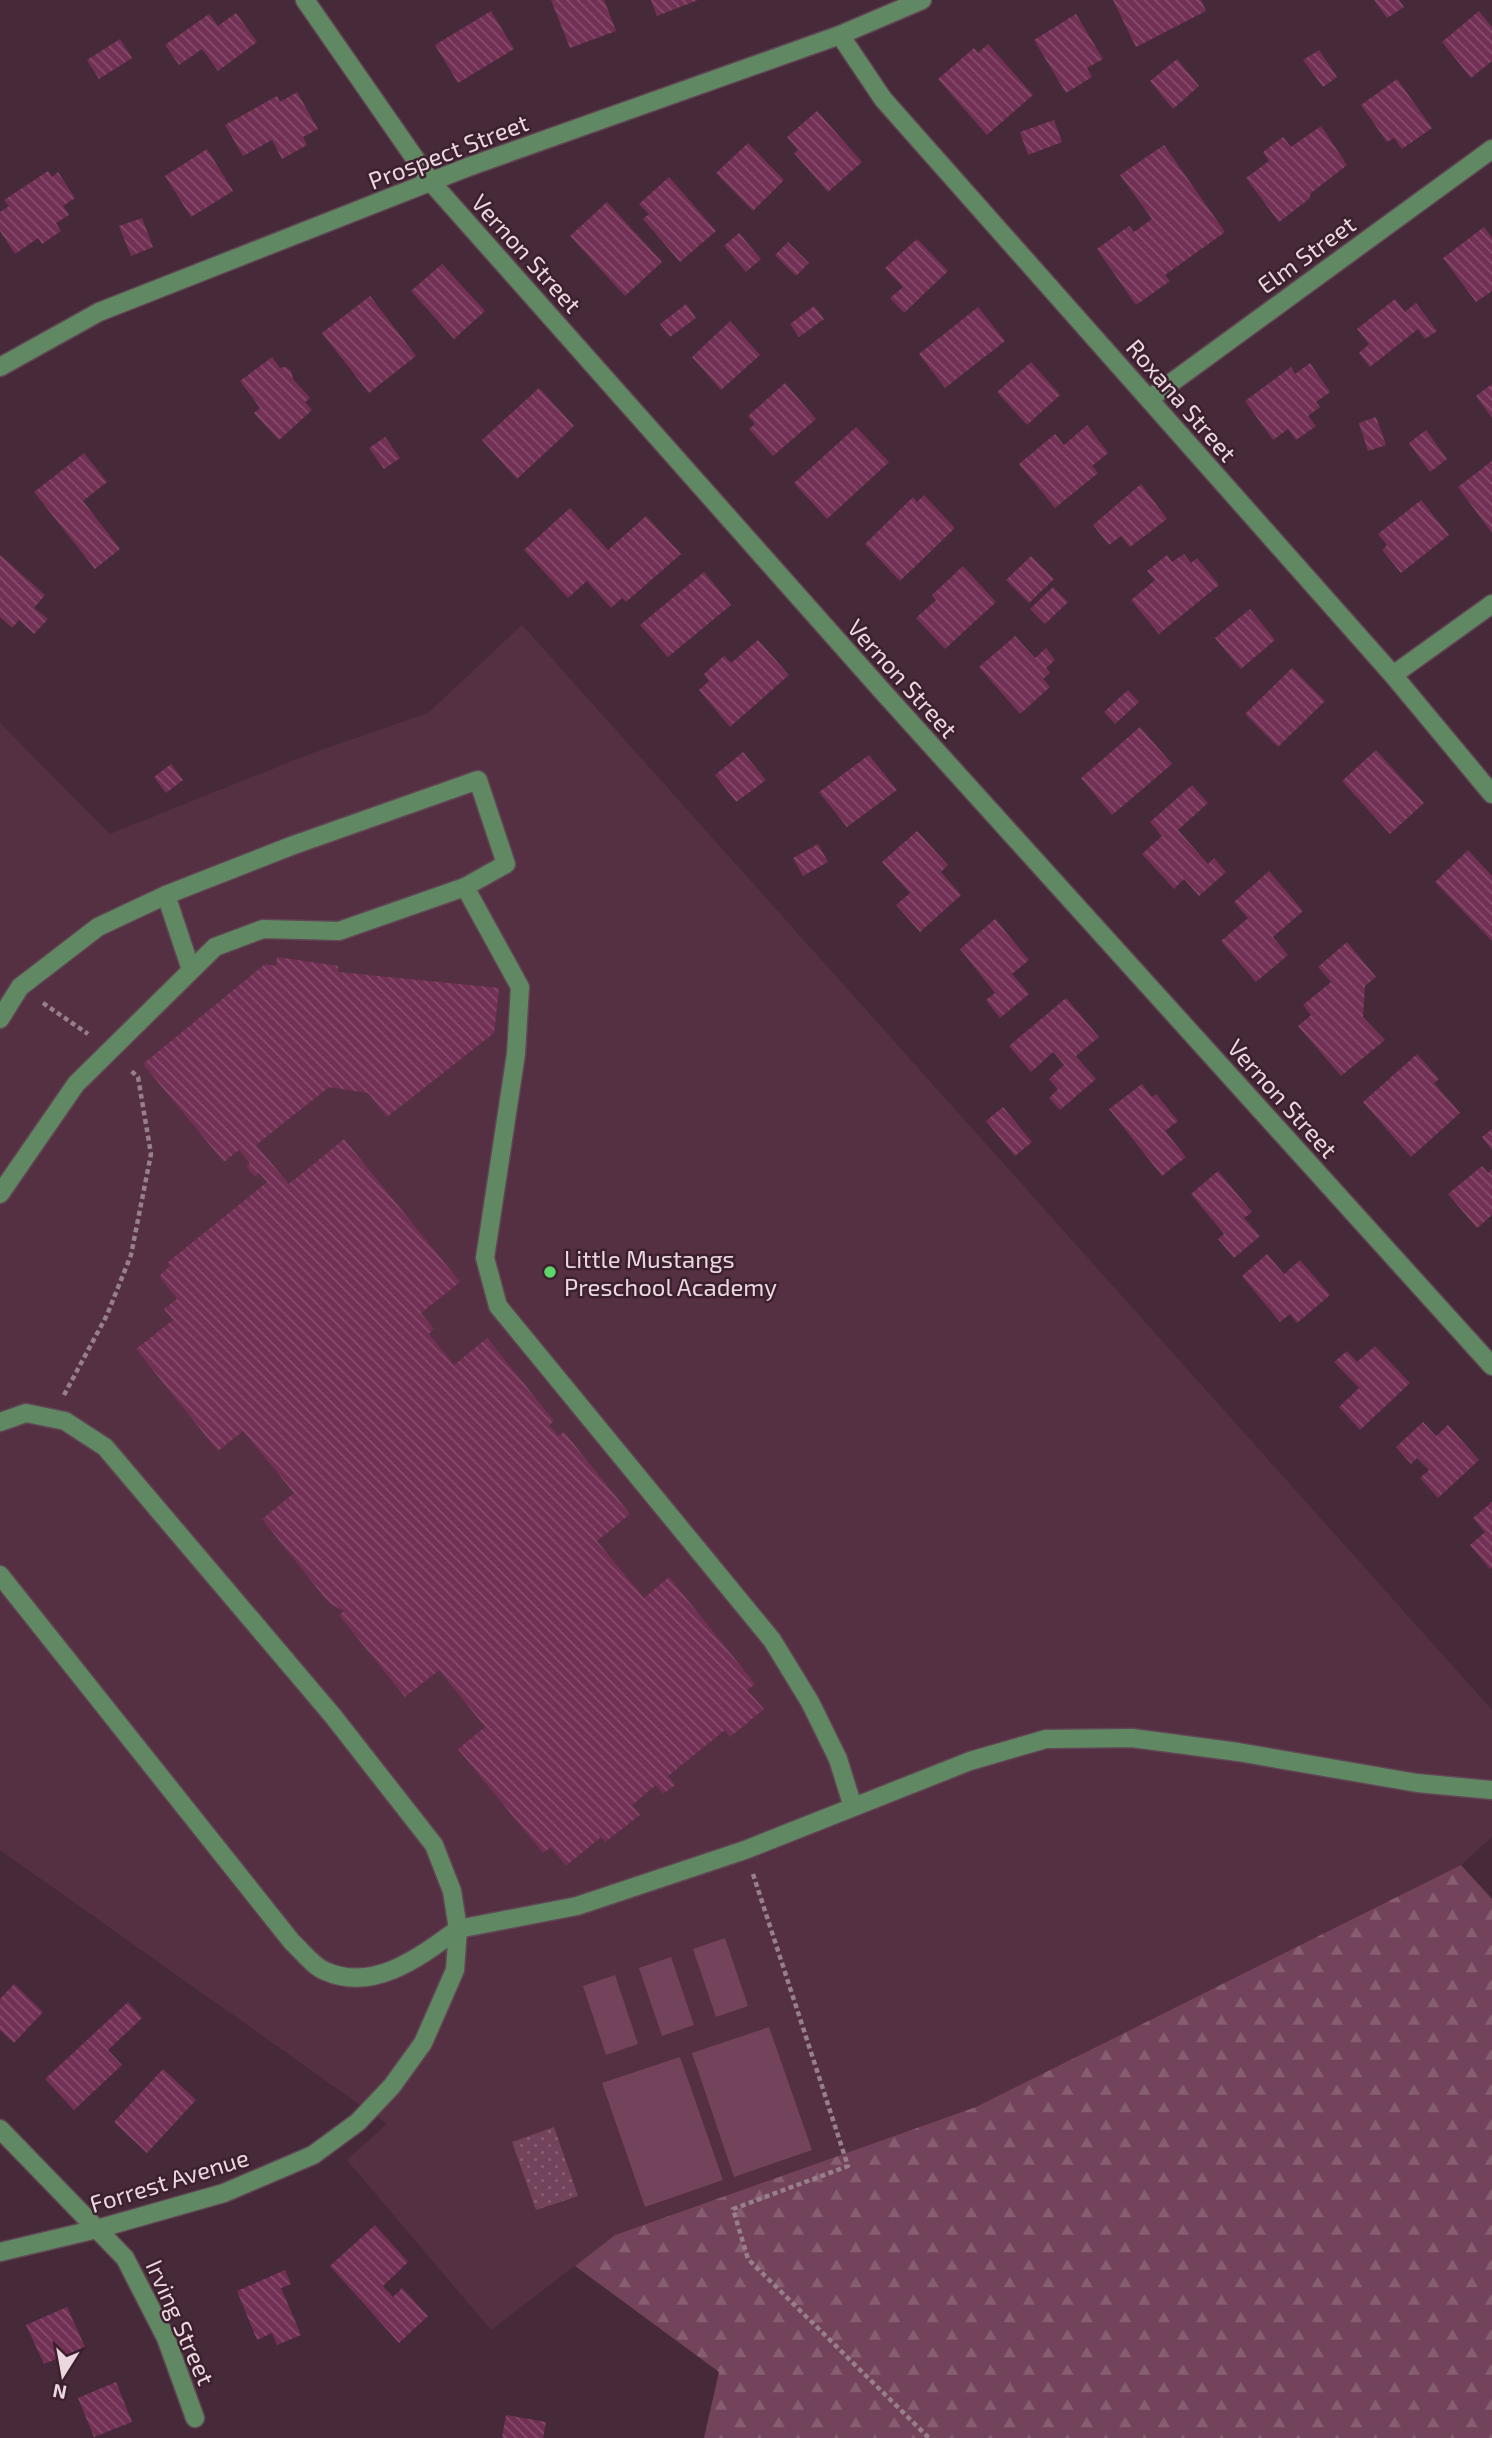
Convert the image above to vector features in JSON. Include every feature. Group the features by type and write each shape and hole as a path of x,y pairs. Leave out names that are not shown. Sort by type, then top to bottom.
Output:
{"street":[{"name":"Vernon Street","path":"305,0 432,183 874,683 1492,1366"},
{"name":"Prospect Street","path":"1,364 99,312 468,167 840,35 922,0"},
{"name":"Roxana Street","path":"840,35 883,99 1393,675 1492,794"},
{"name":"Elm Street","path":"1149,398 1492,149"},
{"path":"1393,675 1492,604"},
{"path":"0,1019 20,987 98,927 166,895 291,846 478,780 506,864 465,887 339,931 263,929 215,947 76,1084 0,1194"},
{"path":"465,887 520,987 516,1054 485,1258 498,1306 772,1640 810,1702 838,1759 853,1807"},
{"path":"166,895 191,970"},
{"path":"0,1422 26,1413 51,1418"},
{"name":"Forrest Avenue","path":"0,2252 97,2229 224,2193 313,2155 358,2122 392,2086 423,2043 455,1970 458,1929 452,1891 434,1845 333,1716 105,1447 65,1421 51,1418"},
{"path":"0,1576 292,1942 324,1970 355,1978 389,1972 426,1953 458,1929 577,1906 745,1850 970,1761 1046,1739 1132,1738 1238,1752 1417,1783 1492,1790"},
{"name":"Irving Street","path":"0,2129 125,2258 166,2338 195,2418"}],"path":[{"path":"20,987 110,1050 138,1077 151,1154 131,1255 107,1315 51,1418"},
{"path":"745,1850 848,2166 733,2209 748,2259 929,2438"}],"shaded area":[{"name":"Little Mustangs Preschool Academy","path":"522,625 1492,1710 1492,1837 1461,1865 976,2108 615,2235 491,2330 347,2160 387,2124 0,1850 0,723 110,834 310,754 428,713"}],"green space":[{"path":"1461,1865 1492,1899 1492,2438 704,2438 719,2372 575,2266 615,2235 976,2107"},
{"path":"725,1938 748,2006 716,2017 693,1949"},
{"path":"671,1957 694,2025 662,2036 639,1968"},
{"path":"615,1975 638,2044 606,2055 583,1986"},
{"path":"769,2027 812,2150 734,2177 692,2053"},
{"path":"680,2057 723,2180 645,2207 602,2083"},
{"path":"554,2127 578,2196 536,2210 512,2142"}],"building":[{"path":"551,0 604,0 616,31 570,48"},
{"path":"651,0 698,0 657,16"},
{"path":"1113,0 1201,0 1206,11 1136,47"},
{"path":"1374,0 1399,0 1404,7 1387,18"},
{"path":"491,11 514,49 458,83 435,45"},
{"path":"1479,11 1492,27 1492,61 1471,78 1442,42"},
{"path":"236,13 257,42 218,71 202,49 179,65 165,45 209,14 218,26"},
{"path":"1076,14 1103,59 1087,68 1092,77 1066,93 1034,40"},
{"path":"120,39 132,58 99,79 87,60"},
{"path":"988,44 1033,95 987,135 938,79 974,48 978,53"},
{"path":"1319,50 1337,77 1323,87 1303,60"},
{"path":"1177,59 1199,86 1173,109 1150,81"},
{"path":"1397,79 1432,128 1402,149 1394,138 1387,142 1361,105"},
{"path":"297,92 318,129 303,137 307,145 282,159 272,140 243,156 225,125 277,96 280,102"},
{"path":"817,111 862,162 828,192 794,153 798,150 787,137"},
{"path":"1054,120 1062,142 1028,155 1020,132"},
{"path":"1321,126 1347,165 1279,222 1246,178 1269,161 1263,152 1283,137 1291,147"},
{"path":"748,143 784,180 753,211 716,173"},
{"path":"1164,145 1225,232 1165,275 1170,281 1136,305 1097,249 1129,226 1134,232 1152,219 1120,175"},
{"path":"207,149 233,191 191,217 165,176"},
{"path":"48,171 52,177 58,172 75,198 63,206 69,215 56,223 61,231 42,244 38,238 15,254 0,231 0,212 9,206 4,200"},
{"path":"669,177 716,231 680,262 643,219 649,214 639,204"},
{"path":"607,202 662,262 625,296 570,236"},
{"path":"142,218 153,247 131,256 119,226"},
{"path":"1484,227 1492,238 1492,291 1476,302 1443,258"},
{"path":"739,233 761,259 746,272 724,246"},
{"path":"917,239 948,271 904,313 890,298 903,287 885,268"},
{"path":"788,242 809,263 796,276 775,255"},
{"path":"442,264 485,311 454,339 411,291"},
{"path":"370,296 416,356 369,393 322,333"},
{"path":"1395,299 1405,312 1416,303 1437,331 1425,339 1418,329 1370,367 1359,353 1369,344 1357,329"},
{"path":"686,304 696,318 670,337 660,324"},
{"path":"814,306 824,319 799,337 790,324"},
{"path":"978,307 1005,341 945,388 919,354"},
{"path":"730,321 760,355 721,390 692,357"},
{"path":"272,357 280,368 285,367 291,371 293,379 310,398 305,402 312,410 279,440 254,413 260,408 240,381"},
{"path":"1031,362 1060,395 1027,425 997,392"},
{"path":"1310,363 1330,392 1316,402 1320,407 1308,416 1316,426 1296,440 1288,429 1273,440 1245,401 1291,367 1295,374"},
{"path":"785,383 816,419 773,456 749,429 755,424 748,416"},
{"path":"1492,384 1492,418 1476,396"},
{"path":"539,388 574,426 517,479 482,440"},
{"path":"1376,417 1386,445 1368,451 1359,423"},
{"path":"1087,425 1108,453 1092,466 1098,473 1055,508 1019,464 1055,434 1064,445"},
{"path":"856,427 889,462 827,519 794,483"},
{"path":"1426,430 1447,459 1430,472 1409,443"},
{"path":"385,437 400,458 384,469 369,448"},
{"path":"84,453 107,482 83,501 120,549 95,569 34,492"},
{"path":"1492,461 1492,533 1458,487"},
{"path":"1141,484 1167,519 1130,547 1121,536 1109,545 1093,525"},
{"path":"924,495 955,528 900,581 865,544 913,497 917,502"},
{"path":"1421,500 1449,535 1401,573 1382,550 1387,545 1378,534"},
{"path":"570,508 608,550 646,516 681,554 626,602 622,598 611,608 587,581 568,598 524,550"},
{"path":"1184,554 1191,563 1197,558 1219,585 1159,634 1131,600 1155,580 1147,571 1167,555 1172,562"},
{"path":"0,555 45,595 34,608 48,619 34,634 19,620 12,628 0,617"},
{"path":"1031,556 1054,579 1029,603 1006,580"},
{"path":"963,566 996,602 945,649 916,618 936,600 932,595"},
{"path":"704,572 731,605 668,657 640,625"},
{"path":"1053,587 1068,602 1045,624 1030,609"},
{"path":"1250,609 1275,640 1241,669 1215,638"},
{"path":"1015,636 1035,658 1046,648 1055,660 1046,668 1050,673 1043,679 1050,687 1020,714 979,667"},
{"path":"758,640 789,675 730,727 699,690 709,681 704,674 724,656 731,663"},
{"path":"1292,668 1325,701 1278,747 1245,714"},
{"path":"1128,690 1139,702 1115,724 1104,712"},
{"path":"1140,727 1172,764 1112,815 1081,778"},
{"path":"1376,750 1424,803 1390,834 1342,781"},
{"path":"743,752 766,780 736,802 715,775"},
{"path":"869,755 897,790 847,827 819,792"},
{"path":"171,764 183,780 166,793 154,777"},
{"path":"1192,785 1208,803 1178,830 1208,864 1214,858 1226,872 1199,896 1184,879 1174,889 1142,854 1162,836 1150,822"},
{"path":"917,831 948,865 941,872 961,895 920,932 896,905 910,893 882,862"},
{"path":"818,844 828,862 803,876 793,858"},
{"path":"1468,850 1492,876 1492,941 1435,882"},
{"path":"1269,871 1303,911 1273,937 1288,955 1256,982 1221,941 1248,918 1234,902"},
{"path":"995,919 1029,960 1012,974 1029,994 1000,1018 986,1000 995,993 960,949"},
{"path":"1347,942 1376,977 1365,986 1363,1017 1385,1040 1341,1076 1298,1026 1311,1015 1303,1005 1331,982 1318,967"},
{"path":"277,957 338,966 338,972 499,988 494,1033 387,1117 368,1093 329,1087 256,1145 289,1184 344,1139 460,1282 421,1313 434,1329 429,1334 454,1365 487,1338 554,1421 549,1425 558,1436 564,1432 630,1514 597,1541 644,1598 669,1577 755,1684 747,1690 764,1709 730,1737 725,1730 668,1776 675,1785 663,1794 656,1785 632,1805 640,1815 605,1842 601,1837 566,1866 551,1847 543,1853 458,1749 485,1727 439,1670 405,1697 339,1615 344,1611 329,1603 262,1519 294,1493 243,1431 218,1451 136,1349 173,1320 164,1309 177,1299 159,1276 170,1266 167,1263 267,1182 259,1173 255,1177 246,1166 250,1163 239,1150 224,1162 143,1064 265,964 276,966"},
{"path":"1066,998 1099,1037 1076,1056 1096,1079 1060,1110 1049,1098 1058,1089 1049,1079 1064,1065 1053,1052 1031,1072 1009,1046"},
{"path":"1417,1054 1439,1079 1434,1083 1460,1113 1411,1157 1363,1102"},
{"path":"1142,1084 1152,1097 1156,1094 1178,1121 1165,1131 1186,1157 1162,1176 1109,1109"},
{"path":"1003,1107 1032,1142 1015,1156 986,1121"},
{"path":"1492,1129 1492,1150 1482,1137"},
{"path":"1482,1166 1488,1173 1492,1169 1492,1215 1477,1228 1448,1194"},
{"path":"1218,1171 1252,1212 1244,1218 1260,1236 1234,1258 1218,1239 1224,1234 1191,1194"},
{"path":"1267,1254 1284,1274 1300,1260 1330,1295 1297,1323 1290,1314 1280,1322 1242,1276"},
{"path":"1375,1346 1410,1383 1360,1430 1339,1407 1359,1388 1334,1362 1347,1351 1357,1362"},
{"path":"1423,1422 1436,1436 1448,1425 1479,1460 1438,1498 1420,1478 1429,1470 1417,1458 1411,1464 1396,1447"},
{"path":"1492,1502 1490,1569 1470,1545 1485,1532 1473,1518"},
{"path":"14,1984 43,2012 14,2043 0,2030 0,1999"},
{"path":"128,2002 142,2018 108,2050 122,2065 74,2110 45,2079"},
{"path":"163,2069 196,2100 147,2153 114,2122"},
{"path":"375,2225 408,2262 383,2286 393,2297 402,2288 428,2316 399,2343 330,2266"},
{"path":"285,2270 291,2284 281,2288 301,2335 277,2345 272,2333 257,2340 237,2291"},
{"path":"67,2307 85,2347 44,2364 26,2325"},
{"path":"116,2382 132,2422 94,2437 78,2398"},
{"path":"506,2415 546,2422 543,2438 502,2438"}],"place":[{"name":"Little Mustangs Preschool Academy","path":"550,1272"}]}
